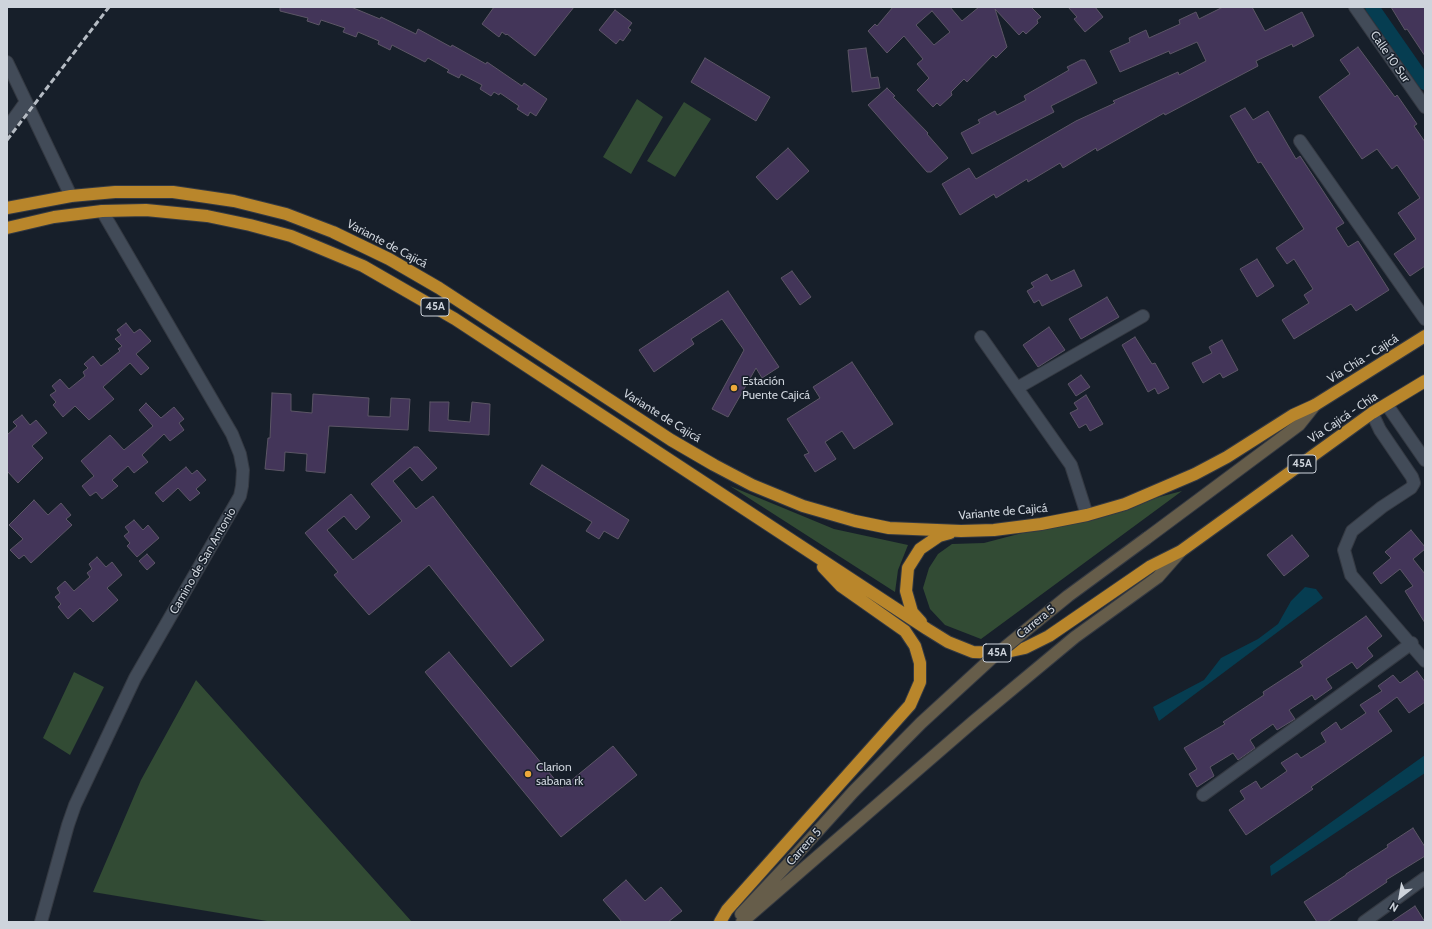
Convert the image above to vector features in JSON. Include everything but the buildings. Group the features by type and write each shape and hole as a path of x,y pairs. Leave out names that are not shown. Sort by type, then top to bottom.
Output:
{"highway":[{"name":"Variante de Cajicá","path":"7,208 71,196 115,192 173,192 234,201 286,214 333,232 389,259 469,307 671,440 752,485 804,506 855,521 889,528 961,531 1041,524 1087,515 1124,504 1195,474 1293,415 1315,405"},
{"name":"45A","path":"7,228 54,217 102,211 146,210 207,216 250,225 291,236 363,266 455,319 927,630 948,642 973,652 1002,653 1025,648 1074,621 1151,566 1181,551"},
{"name":"Vía Chía - Cajicá","path":"1315,405 1425,336"},
{"name":"Vía Cajicá - Chía","path":"1181,551 1372,413 1388,405 1425,381"},
{"path":"927,630 912,612 906,591 908,568 920,549 926,544 939,536 961,531"},
{"path":"720,922 727,910 910,705 920,682 920,663 915,646 905,631 841,586 811,554"}],"main road":[{"name":"Carrera 5","path":"734,922 853,792 921,723 988,662 1068,596 1299,425 1315,405"},
{"name":"Carrera 5","path":"742,922 974,720 1075,637 1158,577 1181,551"}],"street":[{"name":"Calle 10 Sur","path":"1355,7 1425,107"},
{"path":"7,62 71,196"},
{"path":"7,128 25,102"},
{"path":"1300,141 1425,319"},
{"name":"Camino de San Antonio","path":"41,922 75,805 136,678 240,496 242,486 240,454 232,434 102,211"},
{"path":"1017,388 1143,316"},
{"path":"982,337 1071,465 1078,481 1087,515"},
{"path":"1388,405 1425,460"},
{"path":"1372,413 1380,430 1412,477 1414,483 1411,488 1382,506 1352,531 1344,550 1351,574 1412,643 1425,661"},
{"path":"1203,795 1412,643"},
{"path":"1364,922 1425,878"}],"green space":[{"path":"637,99 663,117 631,174 603,157"},
{"path":"684,102 711,119 675,177 647,161"},
{"path":"730,486 834,529 908,545 898,570 895,592"},
{"path":"1182,491 981,639 945,625 930,609 923,588 929,568 938,554 952,544 984,543"},
{"path":"74,672 104,687 70,755 43,738"},
{"path":"196,680 412,922 273,922 93,892 141,780"}],"water":[{"path":"1305,587 1316,589 1323,598 1159,721 1153,707 1204,680 1221,658 1258,639 1278,624 1291,601"},
{"path":"1425,755 1425,773 1271,876 1270,866"}],"waterway":[{"path":"1372,7 1425,83"}],"railway":[{"path":"7,140 109,7"}],"place":[{"name":"Estación Puente Cajicá","path":"734,388"},
{"name":"Clarion sabana rk","path":"528,774"}]}
